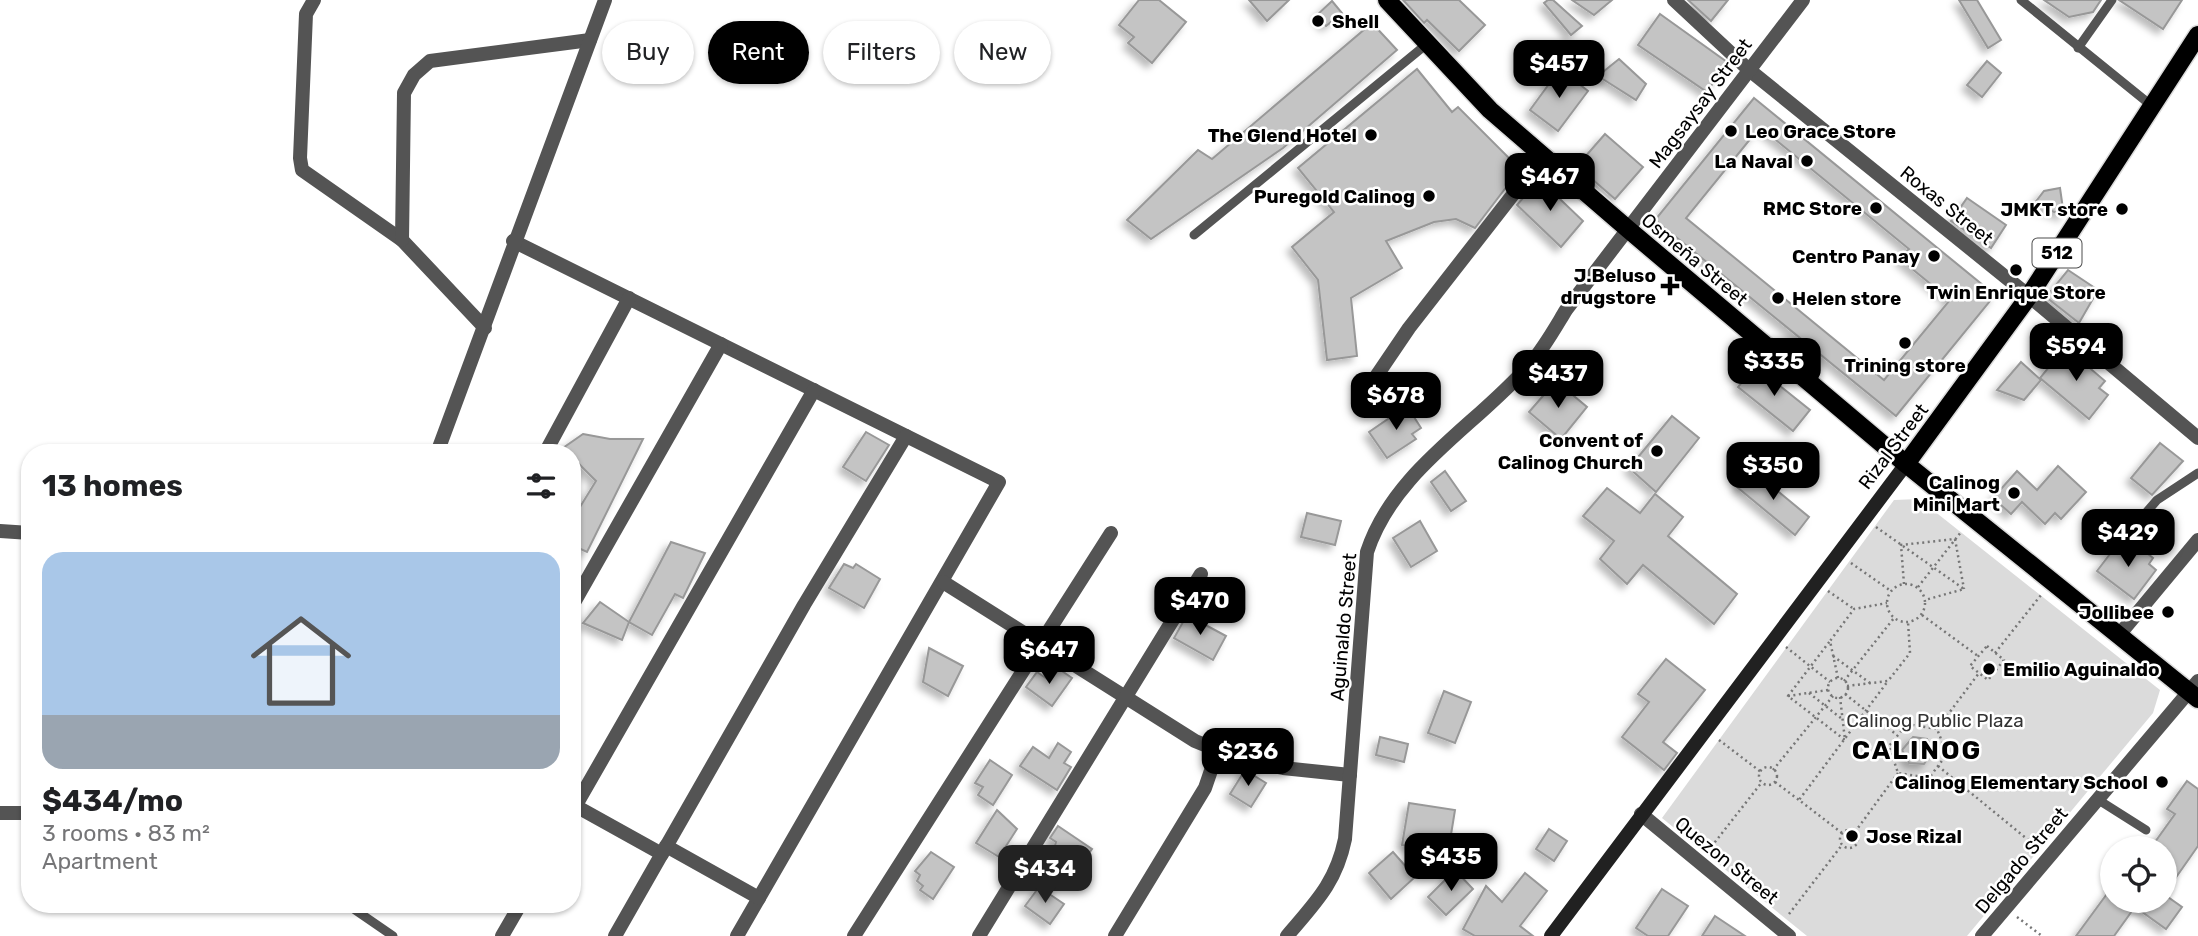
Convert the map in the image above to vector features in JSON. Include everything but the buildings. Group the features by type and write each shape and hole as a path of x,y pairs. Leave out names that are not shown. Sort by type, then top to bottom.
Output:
{"main road":[{"name":"Osmeña Street","path":"1387,0 1490,110 1629,230 1906,464 2119,635 2195,690"},
{"name":"Rizal Street","path":"1906,464 2029,296 2198,35"}],"street":[{"path":"314,0 306,14 300,158 302,170 402,240 485,327"},
{"path":"440,444 485,327 513,242 605,0"},
{"name":"Roxas Street","path":"1674,0 1748,69 2029,296 2198,438"},
{"name":"Magsaysay Street","path":"1629,230 1748,69 1803,0"},
{"path":"402,240 404,93 414,75 430,61 590,40"},
{"path":"1371,384 1409,328 1544,156"},
{"name":"Aguinaldo Street","path":"1287,936 1329,886 1340,866 1350,775 1367,552 1376,527 1414,477 1530,364 1566,310 1629,230"},
{"path":"513,242 999,482 737,936"},
{"path":"550,444 629,298"},
{"path":"581,591 721,344"},
{"path":"581,793 814,390"},
{"path":"615,936 804,605 906,436"},
{"name":"Rizal Street","path":"1551,936 1906,464"},
{"path":"0,531 21,532"},
{"path":"855,936 1111,533"},
{"path":"2119,635 2198,540"},
{"path":"979,936 1201,574"},
{"path":"943,582 1195,741 1242,760 1283,768 1350,775"},
{"name":"Delgado Street","path":"1982,936 2097,799 2195,690"},
{"path":"1115,936 1205,788 1218,750"},
{"path":"581,811 759,898"},
{"path":"0,813 21,813"},
{"name":"Quezon Street","path":"1641,814 1784,932"},
{"path":"502,936 515,913"}],"lane":[{"path":"2021,0 2152,106"},
{"path":"2078,48 2112,0"},
{"path":"1194,235 1427,43"},
{"path":"2125,537 2157,500 2198,473"},
{"path":"2097,799 2146,830"},
{"path":"360,913 393,936"}],"path":[{"path":"1918,587 1972,517"},
{"path":"1865,519 1964,589"},
{"path":"1901,545 1955,539"},
{"path":"1955,539 1964,589"},
{"path":"1901,545 1904,584"},
{"path":"1838,554 1891,592"},
{"path":"1995,653 2052,582"},
{"path":"1816,583 1854,609"},
{"path":"1904,584 1918,587 1925,600 1922,615 1908,622 1894,618 1887,603 1891,592 1904,584"},
{"path":"1925,600 1964,589"},
{"path":"1788,696 1854,609 1887,603"},
{"path":"1922,615 1979,656"},
{"path":"1844,681 1894,618"},
{"path":"1799,800 1910,653 1908,622"},
{"path":"1774,638 1830,682"},
{"path":"1830,640 1838,678"},
{"path":"1986,646 1995,653 2004,660 1988,680 1970,666 1986,646"},
{"path":"1833,656 1870,683"},
{"path":"1937,729 1979,673"},
{"path":"1838,678 1847,686 1846,694"},
{"path":"1828,690 1830,682 1838,678"},
{"path":"1847,686 1888,681"},
{"path":"1788,696 1828,690"},
{"path":"1828,690 1833,696 1846,694"},
{"path":"1809,693 1842,720"},
{"path":"1846,694 1898,735"},
{"path":"1788,696 1845,740"},
{"path":"1773,770 1833,696"},
{"path":"1840,697 1845,740"},
{"path":"1898,773 1889,746 1906,724 1937,729"},
{"path":"1898,773 1928,778 1947,754 1937,729"},
{"path":"1704,730 1761,772"},
{"path":"1766,765 1773,770 1780,775 1770,788 1756,778 1766,765"},
{"path":"1938,766 2049,857"},
{"path":"1855,832 1898,773"},
{"path":"1699,862 1762,782"},
{"path":"1775,782 1842,833"},
{"path":"1842,833 1848,830 1855,832 1858,838 1856,844 1848,848 1842,845"},
{"path":"1784,932 1842,845 1842,833"},
{"path":"2006,908 2042,936"}],"green space":[{"name":"Calinog Public Plaza","path":"1919,499 2160,690 2153,713 1967,936 1807,936 1662,818 1894,500"}],"place":[{"name":"Shell","path":"1318,21"},
{"name":"Leo Grace Store","path":"1731,131"},
{"name":"The Glend Hotel","path":"1371,135"},
{"name":"La Naval","path":"1807,161"},
{"name":"Puregold Calinog","path":"1429,196"},
{"name":"RMC Store","path":"1876,208"},
{"name":"JMKT store","path":"2122,209"},
{"name":"Centro Panay","path":"1934,256"},
{"name":"Twin Enrique Store","path":"2016,270"},
{"name":"J.Beluso drugstore","path":"1670,286"},
{"name":"Helen store","path":"1778,298"},
{"name":"Trining store","path":"1905,343"},
{"name":"Convent of Calinog Church","path":"1657,451"},
{"name":"Calinog Mini Mart","path":"2014,493"},
{"name":"Jollibee","path":"2168,612"},
{"name":"Emilio Aguinaldo","path":"1989,669"},
{"name":"Calinog Elementary School","path":"2162,782"},
{"name":"Jose Rizal","path":"1852,836"}],"district":[{"name":"CALINOG","path":"1917,750"}]}
